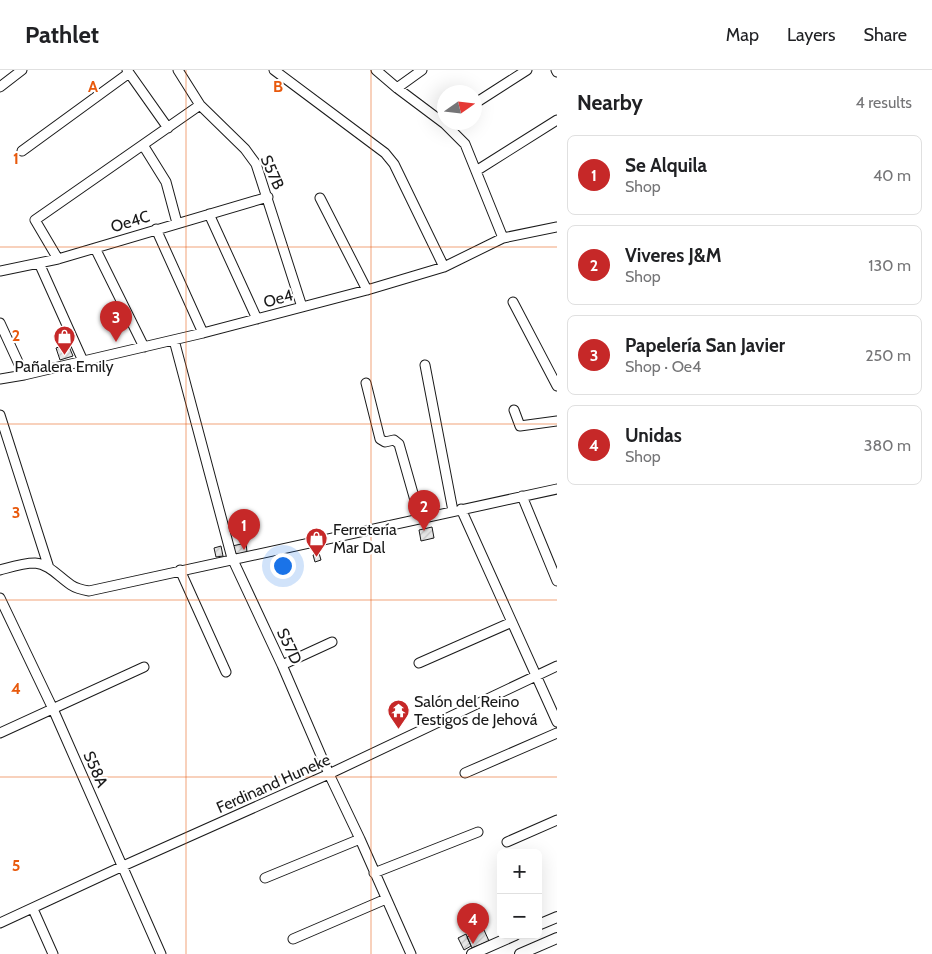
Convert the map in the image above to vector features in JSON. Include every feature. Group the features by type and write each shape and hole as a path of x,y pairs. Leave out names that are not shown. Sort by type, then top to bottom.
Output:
{"main road":[{"path":"542,923 557,917"},
{"path":"520,954 557,938"},
{"path":"472,954 506,939"}],"street":[{"path":"0,87 22,70"},
{"name":"S57B","path":"178,70 200,105 245,149 256,164 302,307"},
{"path":"274,70 384,153 394,164 444,267"},
{"path":"376,70 397,88 437,117"},
{"path":"397,88 422,70"},
{"path":"482,99 527,70"},
{"path":"22,150 128,72 168,128"},
{"path":"58,259 35,220 200,105"},
{"path":"476,171 557,120"},
{"path":"452,130 465,144 503,238"},
{"path":"143,145 166,182 177,223"},
{"name":"Oe4C","path":"0,271 58,259 268,197"},
{"path":"320,198 366,290"},
{"path":"209,214 257,319"},
{"name":"Oe4","path":"0,379 203,333 366,290 444,267 503,238 557,227"},
{"path":"156,229 203,333"},
{"path":"95,248 144,347"},
{"path":"39,264 83,361"},
{"path":"513,302 557,386"},
{"path":"0,323 24,375"},
{"name":"S57D","path":"174,340 232,558 411,954"},
{"path":"425,365 457,510 512,622 557,722"},
{"path":"366,383 380,439 385,442 394,440 399,444 420,518"},
{"path":"514,410 520,426 557,421"},
{"path":"0,415 49,568"},
{"path":"0,570 37,563 49,568 78,589 89,591 232,558 557,489"},
{"path":"522,496 557,581"},
{"path":"180,570 226,672"},
{"name":"S58A","path":"0,598 53,709 161,954"},
{"path":"419,663 512,622"},
{"path":"282,665 332,642"},
{"name":"Ferdinand Huneke","path":"0,923 122,866 329,774 557,666"},
{"path":"0,733 144,667"},
{"path":"465,773 557,733"},
{"path":"507,842 557,820"},
{"path":"374,874 478,832"},
{"path":"266,878 360,839"},
{"path":"294,939 386,898"},
{"path":"32,909 53,954"}],"building":[{"path":"68,344 73,356 60,360 56,348"},
{"path":"432,527 434,538 421,541 419,530"},
{"path":"246,543 247,552 235,555 232,546"},
{"path":"221,546 223,556 216,557 214,548"},
{"name":"Ferretería Mar Dal","path":"319,553 321,560 315,562 313,555"},
{"path":"484,930 489,941 472,948 467,937"},
{"path":"466,934 471,946 464,950 458,938"}],"place":[{"name":"Papelería San Javier","path":"116,342"},
{"name":"Pañalera Emily","path":"64,356"},
{"name":"Viveres J&M","path":"424,531"},
{"name":"Se Alquila","path":"244,550"},
{"name":"Ferretería Mar Dal","path":"317,557"},
{"name":"Salón del Reino Testigos de Jehová","path":"398,729"},
{"name":"Unidas","path":"473,944"}]}
